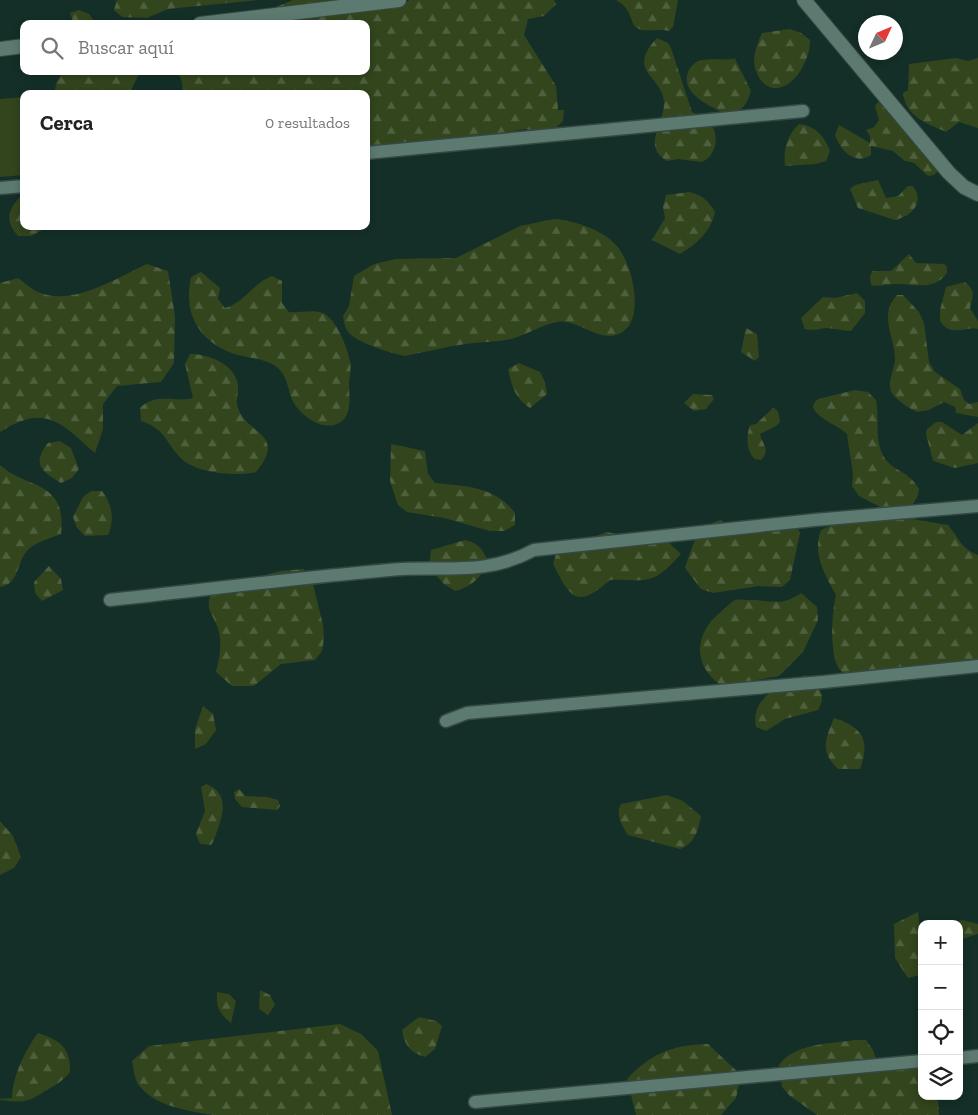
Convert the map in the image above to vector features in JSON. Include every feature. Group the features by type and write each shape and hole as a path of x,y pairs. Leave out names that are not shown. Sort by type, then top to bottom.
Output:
{"street":[{"path":"233,20 399,0"},
{"path":"804,0 950,173 964,187 978,194"},
{"path":"0,49 20,46"},
{"path":"370,153 804,111"},
{"path":"0,188 20,186"},
{"path":"110,600 392,569 465,569 499,565 534,550 814,520 978,506"},
{"path":"446,721 467,713 823,682 978,666"},
{"path":"963,1058 978,1056"},
{"path":"475,1102 918,1061"}],"green space":[{"path":"117,0 258,0 168,9 147,18 122,17 114,10"},
{"path":"293,0 333,0 372,9 392,9 401,6 409,0 554,0 556,4 544,16 528,19 524,35 556,86 558,110 564,110 563,121 554,129 546,131 525,129 403,150 370,146 370,90 182,90 182,82 179,75 370,75 370,20 260,20 274,8"},
{"path":"616,0 678,0 673,27 669,31 637,28 626,8"},
{"path":"79,10 89,14 93,20 73,20 70,13"},
{"path":"790,29 801,33 810,40 810,47 803,66 799,74 787,85 780,88 767,86 756,71 754,62 762,33"},
{"path":"657,38 668,43 671,48 692,112 703,117 714,129 715,146 710,156 702,162 678,159 667,161 659,155 656,148 656,134 664,102 662,93 648,73 644,59 648,49"},
{"path":"737,58 735,59 751,91 744,106 730,116 700,100 693,94 687,80 689,70 697,61"},
{"path":"956,58 968,61 978,58 978,128 959,122 946,132 924,122 913,114 908,108 903,93 908,90 909,64"},
{"path":"61,75 138,75 131,90 55,90 57,81"},
{"path":"20,97 20,175 0,177 0,99"},
{"path":"879,101 885,101 940,169 934,175 928,176 914,163 905,161 893,151 871,146 871,155 859,159 849,155 840,146 835,135 839,125 870,143 870,136 866,130 874,127 879,120 875,106"},
{"path":"799,124 815,129 822,136 830,151 826,161 816,164 785,166 787,143 791,133"},
{"path":"878,180 886,198 898,196 908,186 913,186 918,198 915,208 907,215 895,220 858,208 850,189 855,185"},
{"path":"689,192 704,199 715,212 707,231 692,246 680,254 652,240 665,218 663,207 666,195"},
{"path":"20,197 20,230 42,230 31,236 18,236 13,230 9,219"},
{"path":"554,219 570,221 596,230 616,245 628,265 632,279 635,307 632,320 626,329 616,335 601,335 572,323 557,322 511,339 465,344 405,356 368,344 354,337 347,330 343,316 349,306 354,276 374,264 396,259 456,258 520,226"},
{"path":"909,254 916,263 944,264 947,267 947,273 936,283 929,285 871,285 870,277 872,271 891,271"},
{"path":"147,264 168,271 175,316 174,363 161,382 117,386 103,404 103,429 95,453 72,433 51,420 41,418 29,419 16,423 0,432 0,283 18,278 38,292 51,296 65,296 94,289"},
{"path":"201,272 220,288 218,299 225,308 238,302 259,283 272,276 282,281 282,303 289,312 315,311 323,313 333,321 341,334 351,364 349,407 346,417 342,421 337,424 325,425 313,421 295,405 285,378 276,366 222,349 203,334 196,325 189,303 191,277"},
{"path":"965,282 972,291 973,296 970,308 978,321 978,329 949,329 940,321 940,310 946,287"},
{"path":"857,293 865,301 865,313 851,331 826,328 805,329 801,318 823,297 835,298"},
{"path":"897,295 903,295 919,312 924,323 929,362 935,372 960,389 964,400 969,404 978,402 978,417 956,413 955,407 944,402 929,410 917,412 900,401 892,393 890,381 895,359 888,318 891,303"},
{"path":"746,328 757,334 759,357 755,361 741,352"},
{"path":"190,354 213,358 227,366 236,378 238,385 237,403 242,417 262,436 268,450 265,459 256,472 229,474 198,468 183,460 161,433 141,421 140,408 152,400 193,398 185,364"},
{"path":"519,363 540,372 545,382 547,394 530,408 520,400 512,386 509,375 508,369"},
{"path":"855,390 868,392 876,400 878,440 883,455 891,465 911,479 919,489 916,500 905,508 890,512 859,496 852,486 853,474 847,434 820,416 813,408 814,403 818,399"},
{"path":"693,394 712,395 714,399 706,409 694,411 684,403"},
{"path":"773,408 778,411 780,422 760,434 766,450 761,460 755,459 750,452 748,443 750,425 756,424"},
{"path":"936,422 942,422 962,435 978,423 978,463 955,468 933,461 926,434 927,429"},
{"path":"60,441 71,448 79,469 72,478 61,483 44,471 40,462 40,457 48,443"},
{"path":"391,444 425,451 428,474 435,483 479,489 498,497 515,513 515,525 504,531 490,531 444,518 407,512 398,505 390,481"},
{"path":"0,465 11,473 43,488 51,495 58,504 61,516 61,534 40,542 29,549 25,553 12,581 0,587"},
{"path":"91,491 102,491 108,501 112,518 108,535 85,536 77,528 73,517 83,497"},
{"path":"912,519 948,525 968,550 978,555 978,671 849,676 842,672 838,666 833,647 832,623 836,595 821,564 818,547 821,530 854,521"},
{"path":"721,520 727,525 795,523 800,533 790,580 782,587 759,586 713,593 701,589 685,568 700,532"},
{"path":"606,532 629,536 664,538 681,554 659,575 648,579 610,580 590,595 576,596 570,592 553,564 556,554"},
{"path":"465,540 479,547 488,562 483,572 475,581 455,591 444,584 429,568 431,550"},
{"path":"49,566 61,579 63,590 42,601 35,593 34,582"},
{"path":"303,569 311,576 323,625 322,651 315,660 281,664 254,686 232,686 216,672 220,637 209,607 213,589 280,571"},
{"path":"801,593 817,607 818,620 803,652 779,676 722,686 712,678 701,659 700,648 706,628 713,619 735,600 781,602 794,598"},
{"path":"805,675 822,695 818,710 785,719 766,731 756,727 755,716 763,700 778,688"},
{"path":"203,706 213,714 216,730 206,744 195,749 195,729"},
{"path":"834,718 851,726 862,736 865,750 860,769 838,769 832,763 826,751 826,745 828,732"},
{"path":"206,784 220,794 223,808 220,824 211,845 200,844 196,834 205,811 201,787"},
{"path":"239,789 245,796 267,797 278,800 280,806 277,810 242,807 235,799 234,792"},
{"path":"667,795 683,801 701,816 697,831 692,840 680,849 628,835 619,816 621,804"},
{"path":"0,821 13,836 21,857 14,868 0,875"},
{"path":"918,912 918,975 908,978 895,958 894,924"},
{"path":"963,920 978,924 978,934 963,939"},
{"path":"260,990 270,995 275,1005 268,1015 259,1009"},
{"path":"217,992 229,994 236,1001 231,1023 219,1009"},
{"path":"419,1017 436,1021 442,1026 435,1049 425,1057 409,1048 404,1040 402,1030"},
{"path":"340,1024 361,1034 378,1051 392,1115 213,1115 182,1109 153,1098 138,1084 135,1076 132,1061 149,1046"},
{"path":"38,1033 63,1046 69,1057 70,1072 57,1084 26,1101 0,1100 12,1098 14,1082 20,1064"},
{"path":"866,1040 873,1050 877,1062 911,1057 918,1053 918,1100 938,1101 939,1115 817,1115 789,1095 782,1087 779,1065 794,1052 803,1048"},
{"path":"708,1044 741,1075 736,1098 721,1115 636,1115 627,1079 636,1070 663,1052 684,1046"}]}
